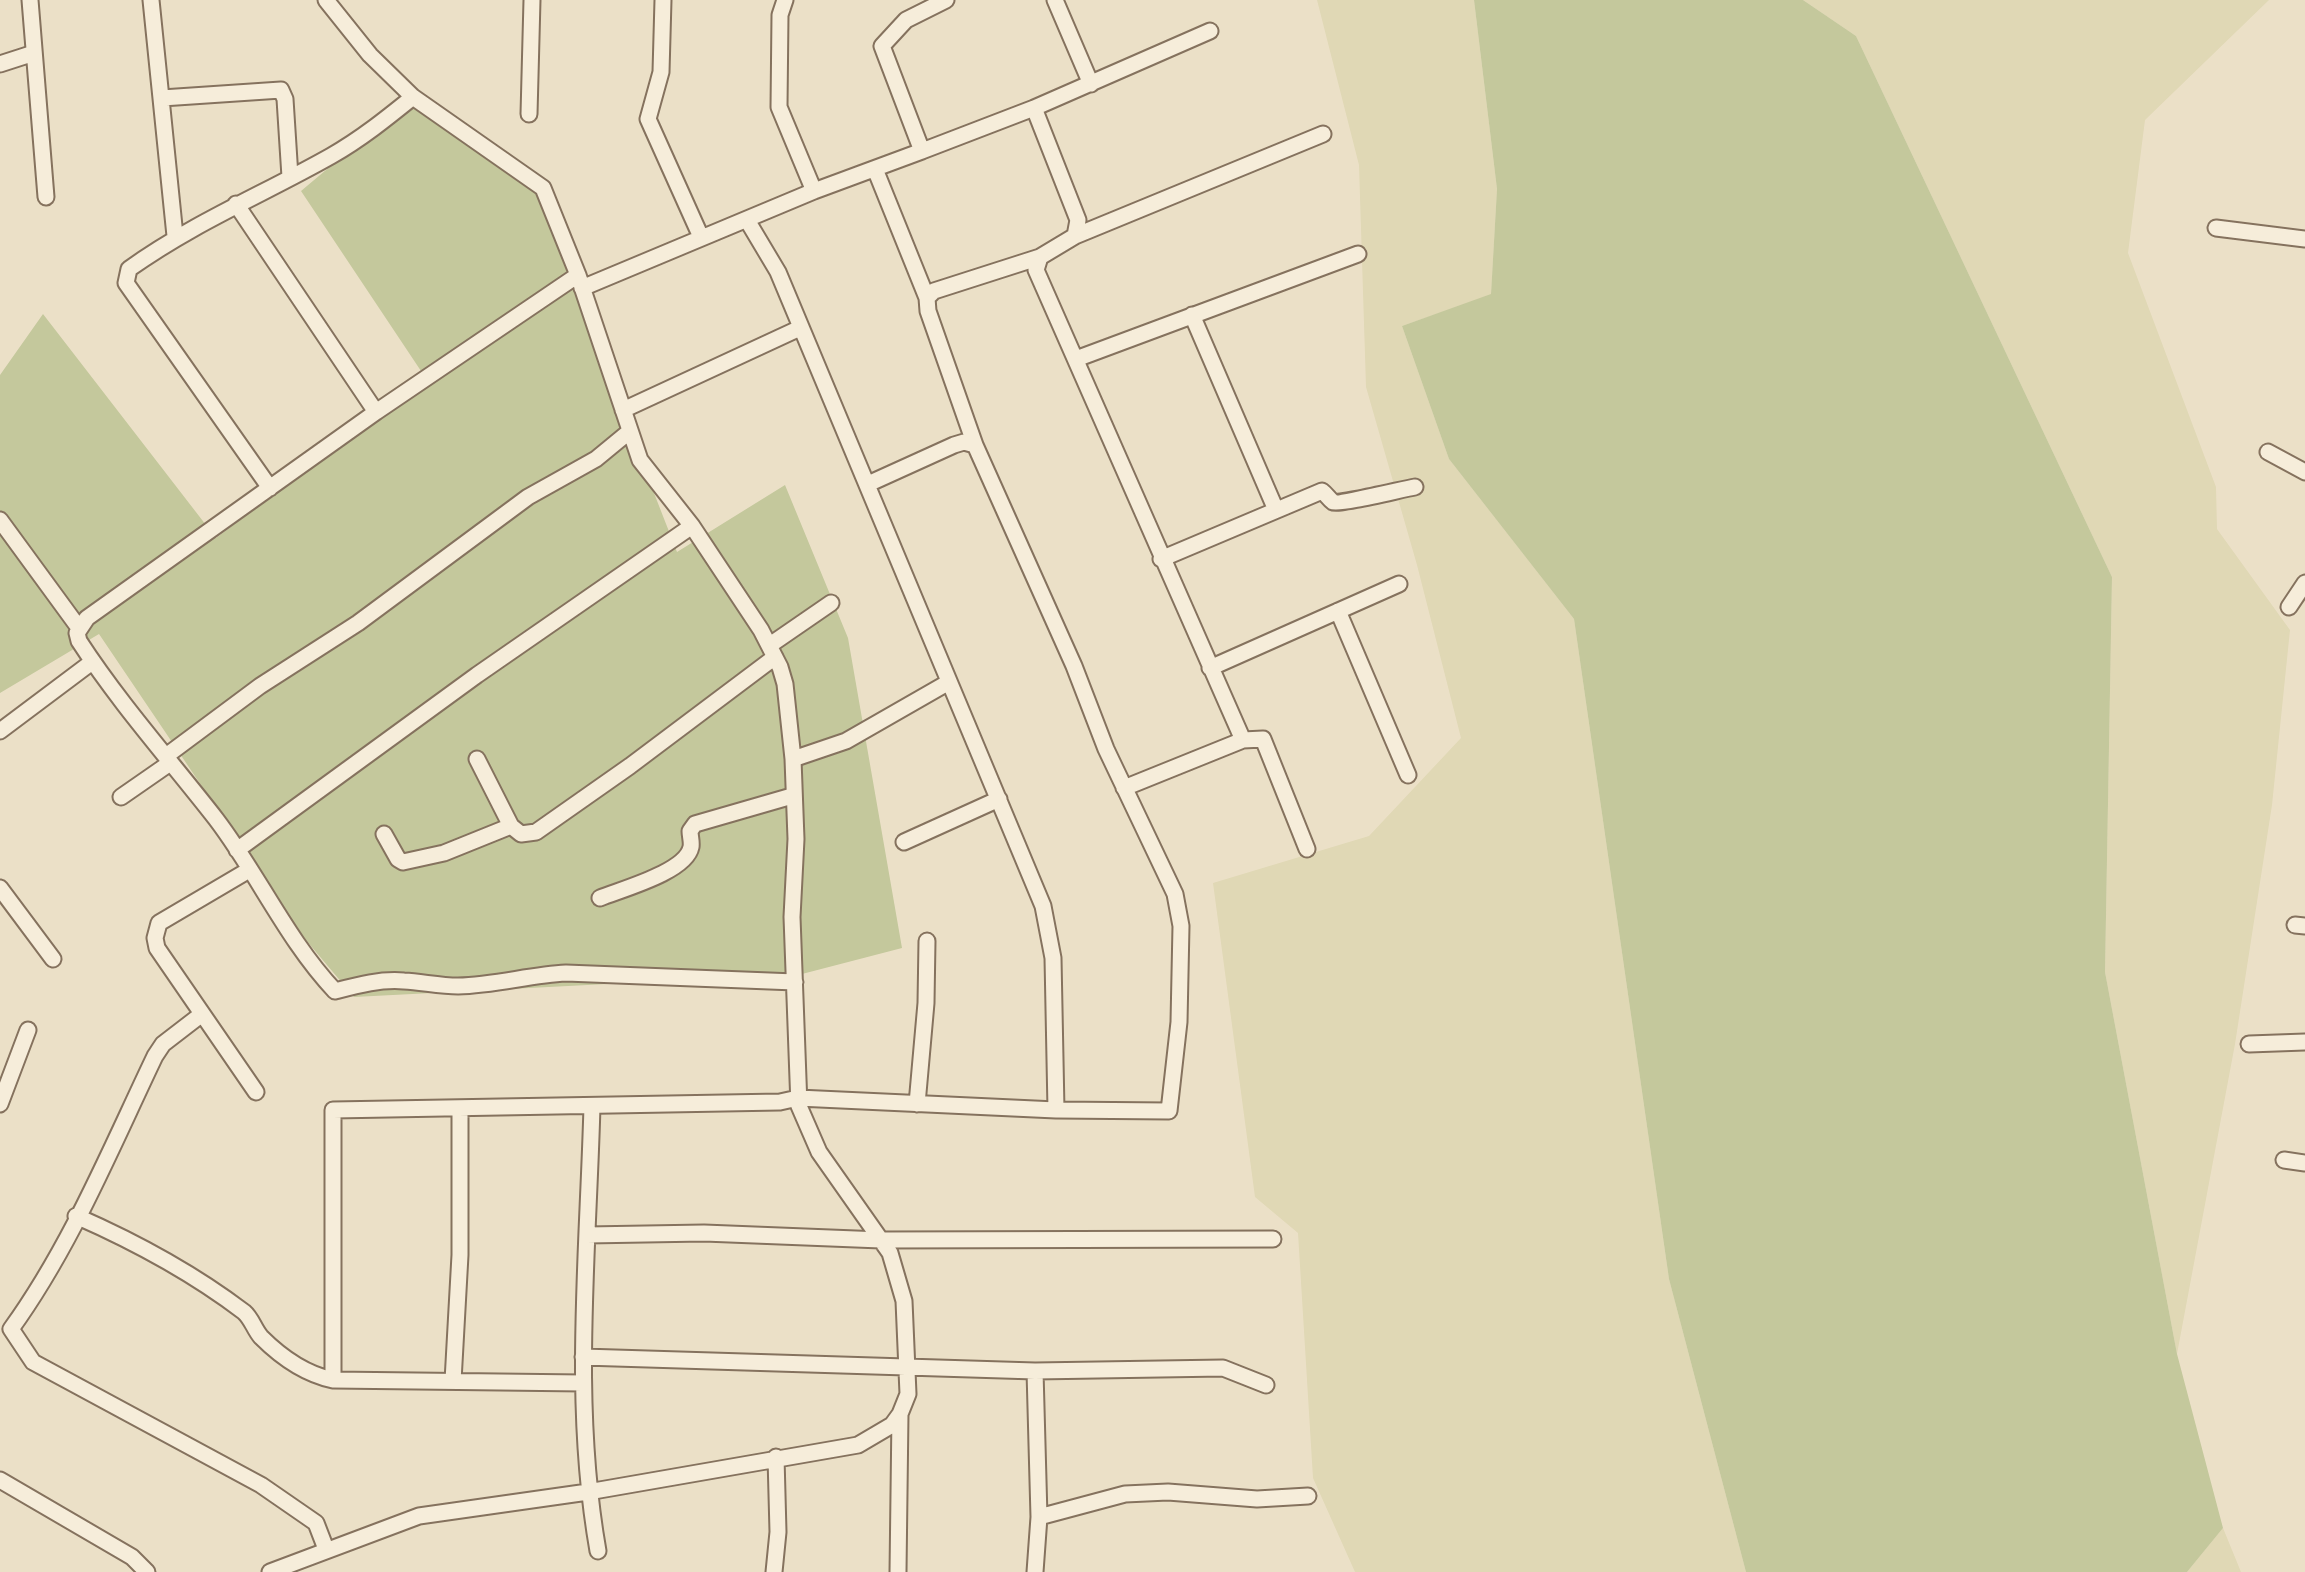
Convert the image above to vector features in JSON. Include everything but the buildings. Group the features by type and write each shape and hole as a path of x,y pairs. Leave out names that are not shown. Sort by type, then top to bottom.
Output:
{"street":[{"path":"30,0 46,197"},
{"path":"151,0 176,236"},
{"path":"326,0 370,55 413,97 539,184 580,282 630,431 649,474 692,526 772,651 785,684 796,839 792,917 798,1098 819,1152 882,1240 898,1274 904,1302 908,1394 900,1414 898,1572"},
{"path":"529,114 532,0"},
{"path":"663,0 661,72 648,116 701,237"},
{"path":"785,0 780,15 779,107 814,191"},
{"path":"922,151 882,46 906,20 946,0"},
{"path":"1054,0 1092,84"},
{"path":"79,628 127,588 564,282 580,282 748,220 1034,108 1210,31"},
{"path":"0,64 34,53"},
{"path":"162,98 281,90 285,99 290,177"},
{"path":"270,488 126,283 129,269 176,236 361,137 413,97"},
{"path":"1034,108 1078,220 1075,236"},
{"path":"927,298 934,291 1040,257 1075,236 1322,134"},
{"path":"332,1380 331,1114 337,1108 780,1102 798,1098 1056,1110 1165,1112 1172,1106 1180,1022 1181,926 1175,894 1124,788 975,445 928,311 927,298 875,168"},
{"path":"236,204 376,412"},
{"path":"748,220 778,272 1044,906 1052,958 1056,1110"},
{"path":"2216,228 2305,239"},
{"path":"1076,359 1358,254"},
{"path":"1040,257 1036,270 1243,740"},
{"path":"1192,315 1276,510"},
{"path":"623,410 800,328"},
{"path":"120,797 260,686 358,623 528,497 596,459 630,431"},
{"path":"868,484 954,444 975,445"},
{"path":"2268,452 2305,472"},
{"path":"1161,559 1322,490 1340,504 1415,487"},
{"path":"0,520 79,628 79,642 92,662 217,820 278,915 335,991 360,983 400,980 467,986 566,973 795,982"},
{"path":"237,850 692,526"},
{"path":"2289,607 2305,583"},
{"path":"1210,668 1399,584"},
{"path":"477,760 511,826 520,834 536,832 630,766 831,603"},
{"path":"1338,612 1408,775"},
{"path":"0,731 92,662"},
{"path":"793,760 846,740 949,682"},
{"path":"1124,788 1243,740 1263,739 1308,848"},
{"path":"600,898 654,878 683,860 691,849 690,831 695,824 792,796"},
{"path":"904,842 1000,799"},
{"path":"384,834 403,862 444,853 511,826"},
{"path":"249,870 159,923 155,930 157,948 256,1092"},
{"path":"0,888 52,959"},
{"path":"917,1104 927,941"},
{"path":"202,1014 163,1044 155,1056 40,1288 5,1324 33,1362 261,1485 316,1522 326,1550"},
{"path":"0,1104 28,1030"},
{"path":"2249,1044 2305,1042"},
{"path":"592,1106 583,1357 588,1492 598,1551"},
{"path":"454,1381 460,1255 460,1108"},
{"path":"2284,1160 2305,1163"},
{"path":"76,1216 129,1240 246,1313 258,1334 292,1364 313,1376 332,1380 584,1383"},
{"path":"587,1236 704,1233 882,1240 1273,1238"},
{"path":"583,1357 1035,1371 1224,1368 1266,1385"},
{"path":"1035,1371 1039,1517 1035,1572"},
{"path":"270,1572 420,1516 588,1492 858,1445 883,1432 900,1414"},
{"path":"774,1572 778,1532 776,1457"},
{"path":"0,1480 132,1557 147,1572"},
{"path":"1039,1517 1124,1494 1168,1492 1256,1499 1308,1496"}],"shaded area":[{"path":"1317,0 1474,0 1497,189 1491,295 1402,326 1449,459 1574,619 1669,1279 1746,1572 1355,1572 1313,1478 1298,1233 1255,1197 1213,883 1369,836 1461,738 1366,387 1359,165"},
{"path":"1803,0 2269,0 2145,120 2128,253 2216,487 2217,529 2290,630 2272,805 2235,1044 2177,1354 2105,972 2112,577 1856,36"},
{"path":"2223,1528 2241,1572 2187,1572"}],"green space":[{"path":"1474,0 1803,0 1856,36 2112,577 2105,972 2177,1354 2223,1528 2187,1572 1746,1572 1669,1279 1574,619 1449,459 1402,326 1491,294 1497,189"},
{"path":"413,97 536,191 677,552 785,485 848,638 902,948 802,974 354,997 305,939 99,634 0,693 0,375 43,314 216,538 427,380 301,191"}]}
